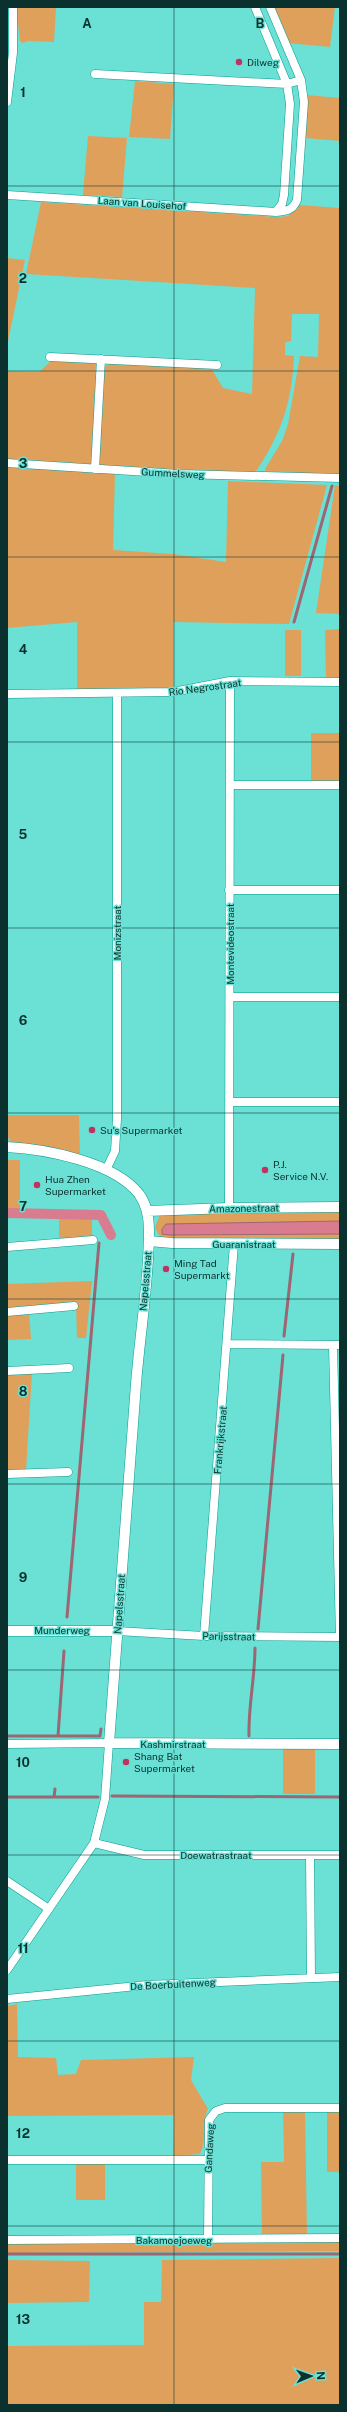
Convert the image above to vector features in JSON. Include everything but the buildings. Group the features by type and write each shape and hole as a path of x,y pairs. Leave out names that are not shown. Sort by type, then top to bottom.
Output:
{"street":[{"path":"7,102 13,53 13,7"},
{"path":"255,7 287,84 290,114 284,196 282,204 276,212"},
{"name":"Laan van Louisehof","path":"7,195 276,212 288,210 294,206 297,200 304,114 301,80 270,7"},
{"path":"95,74 287,84 301,80"},
{"path":"50,357 217,365"},
{"path":"95,469 101,359"},
{"name":"Gummelsweg","path":"7,463 194,475 340,478"},
{"name":"Rio Negrostraat","path":"7,694 117,694 173,692 230,681 340,682"},
{"name":"Montevideostraat","path":"229,1208 231,1102 229,890 231,785 230,681"},
{"name":"Monizstraat","path":"106,1170 115,1151 118,1120 117,694"},
{"path":"231,785 340,785"},
{"path":"229,890 340,890"},
{"path":"230,997 340,997"},
{"path":"231,1102 340,1102"},
{"path":"7,1147 54,1153 106,1170 130,1185 139,1195 147,1211"},
{"name":"Amazonestraat","path":"147,1211 229,1208 340,1207"},
{"name":"Napelsstraat","path":"7,1970 94,1843 105,1799 117,1631 149,1241 147,1211"},
{"path":"7,1247 93,1240"},
{"name":"Guaranistraat","path":"149,1241 172,1244 340,1244"},
{"name":"Frankrijkstraat","path":"204,1636 228,1344 234,1244"},
{"path":"7,1312 74,1306"},
{"path":"228,1344 336,1345 340,1637"},
{"path":"7,1371 69,1368"},
{"path":"7,1474 68,1472"},
{"name":"Munderweg","path":"7,1632 117,1631"},
{"name":"Parijsstraat","path":"117,1631 204,1636 340,1637"},
{"name":"Kashmirstraat","path":"7,1744 340,1744"},
{"name":"Doewatrastraat","path":"94,1843 144,1855 340,1855"},
{"path":"310,1855 311,1977"},
{"path":"7,1881 49,1908"},
{"name":"De Boerbuitenweg","path":"7,1999 147,1985 311,1977 340,1977"},
{"name":"Gandaweg","path":"208,2240 207,2160 209,2120 216,2111 225,2108 340,2108"},
{"path":"7,2160 207,2160"},
{"name":"Bakamoejoeweg","path":"7,2240 208,2240 340,2238"}],"shaded area":[{"path":"16,7 56,7 54,42 28,41 23,43 20,41"},
{"path":"272,7 335,7 330,47 287,43"},
{"path":"135,81 174,84 170,139 129,137"},
{"path":"306,95 340,98 340,141 305,138"},
{"path":"88,136 127,138 122,197 83,195"},
{"path":"41,202 278,217 288,216 299,205 340,208 340,478 266,471 265,469 282,441 288,424 300,356 318,357 319,314 292,314 291,341 285,342 285,355 294,356 291,389 288,403 284,418 272,445 255,473 101,466 98,461 102,369 111,363 211,368 223,388 252,394 255,288 26,274"},
{"path":"7,258 25,260 7,346"},
{"path":"51,361 96,363 92,464 7,460 7,371 39,372"},
{"path":"7,467 115,474 113,550 173,554 226,562 228,481 327,485 289,624 173,622 173,688 77,691 77,622 7,628"},
{"path":"335,485 340,486 340,614 316,613"},
{"path":"340,629 340,677 326,677 325,630"},
{"path":"285,630 301,630 301,676 285,676"},
{"path":"311,733 340,733 340,782 311,782"},
{"path":"7,1115 79,1115 80,1156 55,1148 12,1143 7,1136"},
{"path":"7,1160 20,1160 20,1211 7,1211"},
{"path":"340,1211 340,1221 166,1224 257,1234 340,1234 340,1240 163,1238 159,1235 155,1228 160,1214 182,1212"},
{"path":"59,1217 92,1219 92,1237 59,1240"},
{"path":"340,1221 340,1234 162,1234 162,1229 166,1224"},
{"path":"92,1281 86,1338 77,1338 76,1305 7,1310 7,1284"},
{"path":"29,1312 31,1339 7,1340 7,1313"},
{"path":"32,1373 26,1470 7,1472 7,1374"},
{"path":"283,1748 315,1748 315,1794 283,1794"},
{"path":"17,2004 18,2057 56,2058 58,2075 76,2074 81,2060 194,2057 191,2080 208,2109 205,2120 204,2143 200,2154 173,2156 174,2115 7,2116 7,2006"},
{"path":"283,2111 305,2111 307,2235 262,2236 261,2162 284,2162"},
{"path":"340,2111 340,2172 327,2172 327,2112"},
{"path":"76,2163 105,2164 105,2200 76,2200"},
{"path":"7,2242 340,2242 340,2251 7,2253"},
{"path":"340,2258 340,2405 7,2405 7,2346 144,2345 144,2302 161,2302 162,2260"},
{"path":"7,2260 90,2261 89,2302 7,2303"}],"waterway":[{"path":"294,622 332,486"},
{"path":"7,1213 101,1215 111,1235"},
{"path":"67,1617 99,1243"},
{"path":"284,1336 293,1254"},
{"path":"258,1629 283,1355"},
{"path":"249,1736 255,1648"},
{"path":"58,1736 64,1651"},
{"path":"7,1736 100,1736 101,1729"},
{"path":"54,1797 55,1789"},
{"path":"112,1796 340,1797"},
{"path":"7,1797 98,1797"},
{"path":"7,2254 340,2254"}],"place":[{"name":"Dilweg","path":"239,62"},
{"name":"Su's Supermarket","path":"92,1130"},
{"name":"P.J. Service N.V.","path":"265,1170"},
{"name":"Hua Zhen Supermarket","path":"37,1185"},
{"name":"Ming Tad Supermarkt","path":"166,1269"},
{"name":"Shang Bat Supermarket","path":"126,1762"}]}
